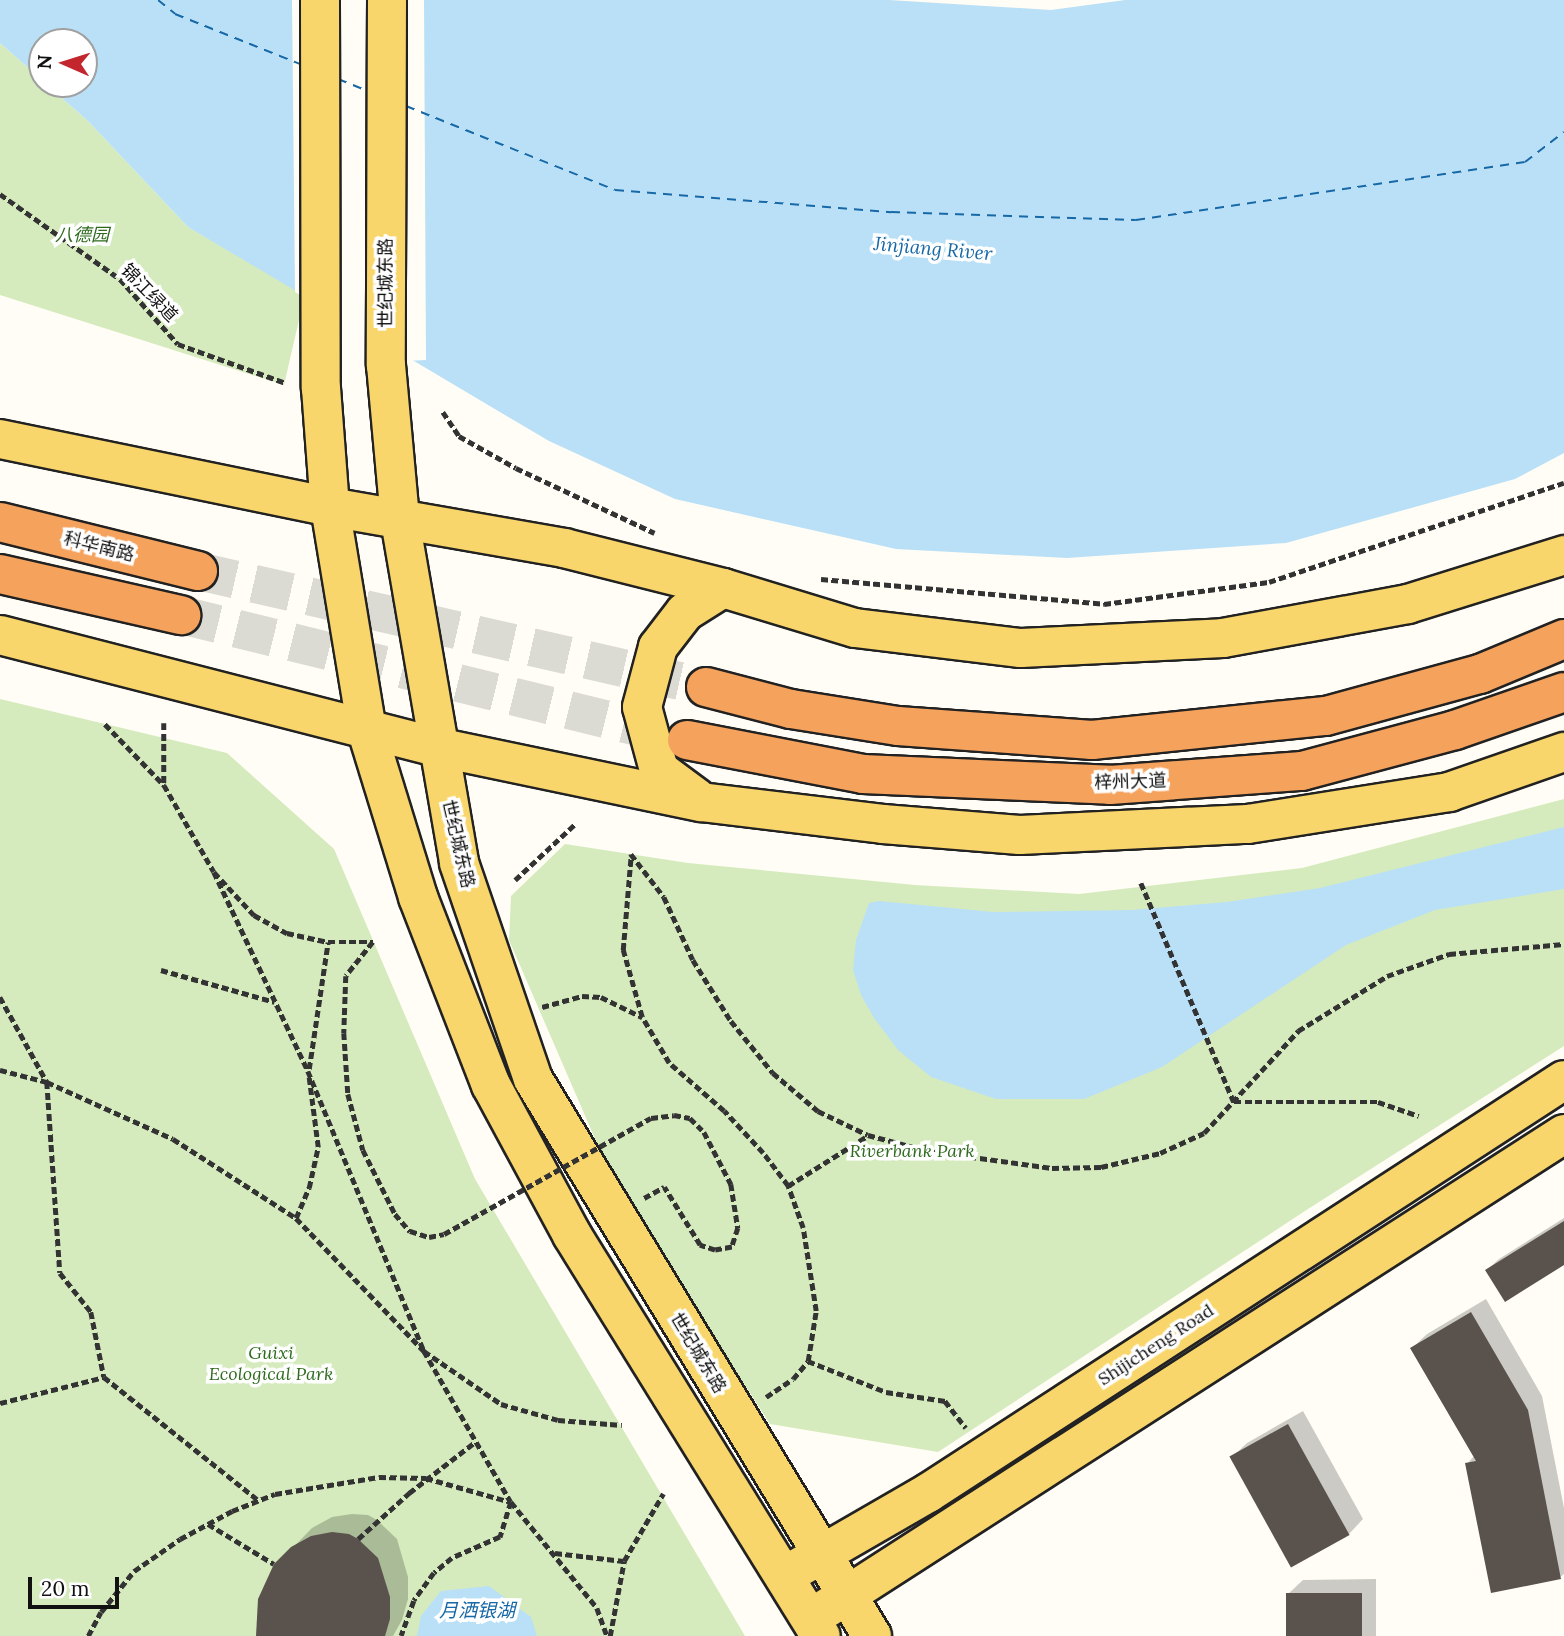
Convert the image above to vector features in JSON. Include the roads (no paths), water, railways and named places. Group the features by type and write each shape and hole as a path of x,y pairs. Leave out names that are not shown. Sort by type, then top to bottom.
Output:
{"highway":[{"name":"科华南路","path":"0,522 198,572"},
{"path":"0,574 181,615"},
{"path":"706,687 791,709 898,726 1092,740 1326,716 1480,674 1564,639"},
{"name":"梓州大道","path":"687,740 863,774 1110,785 1302,771 1454,730 1564,692"}],"main road":[{"path":"320,0 306,375 367,731 418,897 491,1085 572,1235 816,1627 846,1594 1564,1135"},
{"name":"世纪城东路","path":"387,0 386,365 400,520 459,863 533,1079 846,1594"},
{"path":"0,439 330,507 564,548 723,588 855,628 1021,648 1223,638 1408,604 1564,555"},
{"path":"701,802 659,770 642,707 658,647 685,612 723,588"},
{"path":"0,635 367,731 701,802 883,824 1020,835 1248,824 1449,792 1564,752"},
{"name":"Shijicheng Road","path":"785,1577 821,1553 928,1493 1564,1080"},
{"path":"846,1594 873,1636"}],"water":[{"name":"Jinjiang River","path":"0,0 889,0 1051,10 1125,0 1564,0 1564,453 1515,479 1286,543 1067,558 896,549 675,499 549,441 188,227 88,121 62,98 98,98 98,28 28,28 28,68 0,43"},
{"path":"1564,827 1564,889 1435,910 1346,945 1162,1067 1084,1099 996,1099 931,1077 898,1050 874,1018 861,995 853,970 856,940 869,903 879,901 993,912 1132,910 1227,902 1320,888"},
{"name":"月洒银湖","path":"489,1586 531,1617 537,1636 417,1636 421,1616 441,1591"}],"tunnel":[{"path":"198,571 706,687"},
{"path":"181,615 678,737"}],"park label":[{"name":"八德园","path":"82,235"},
{"name":"Riverbank Park","path":"912,1151"},
{"name":"Guixi Ecological Park","path":"271,1364"}]}
